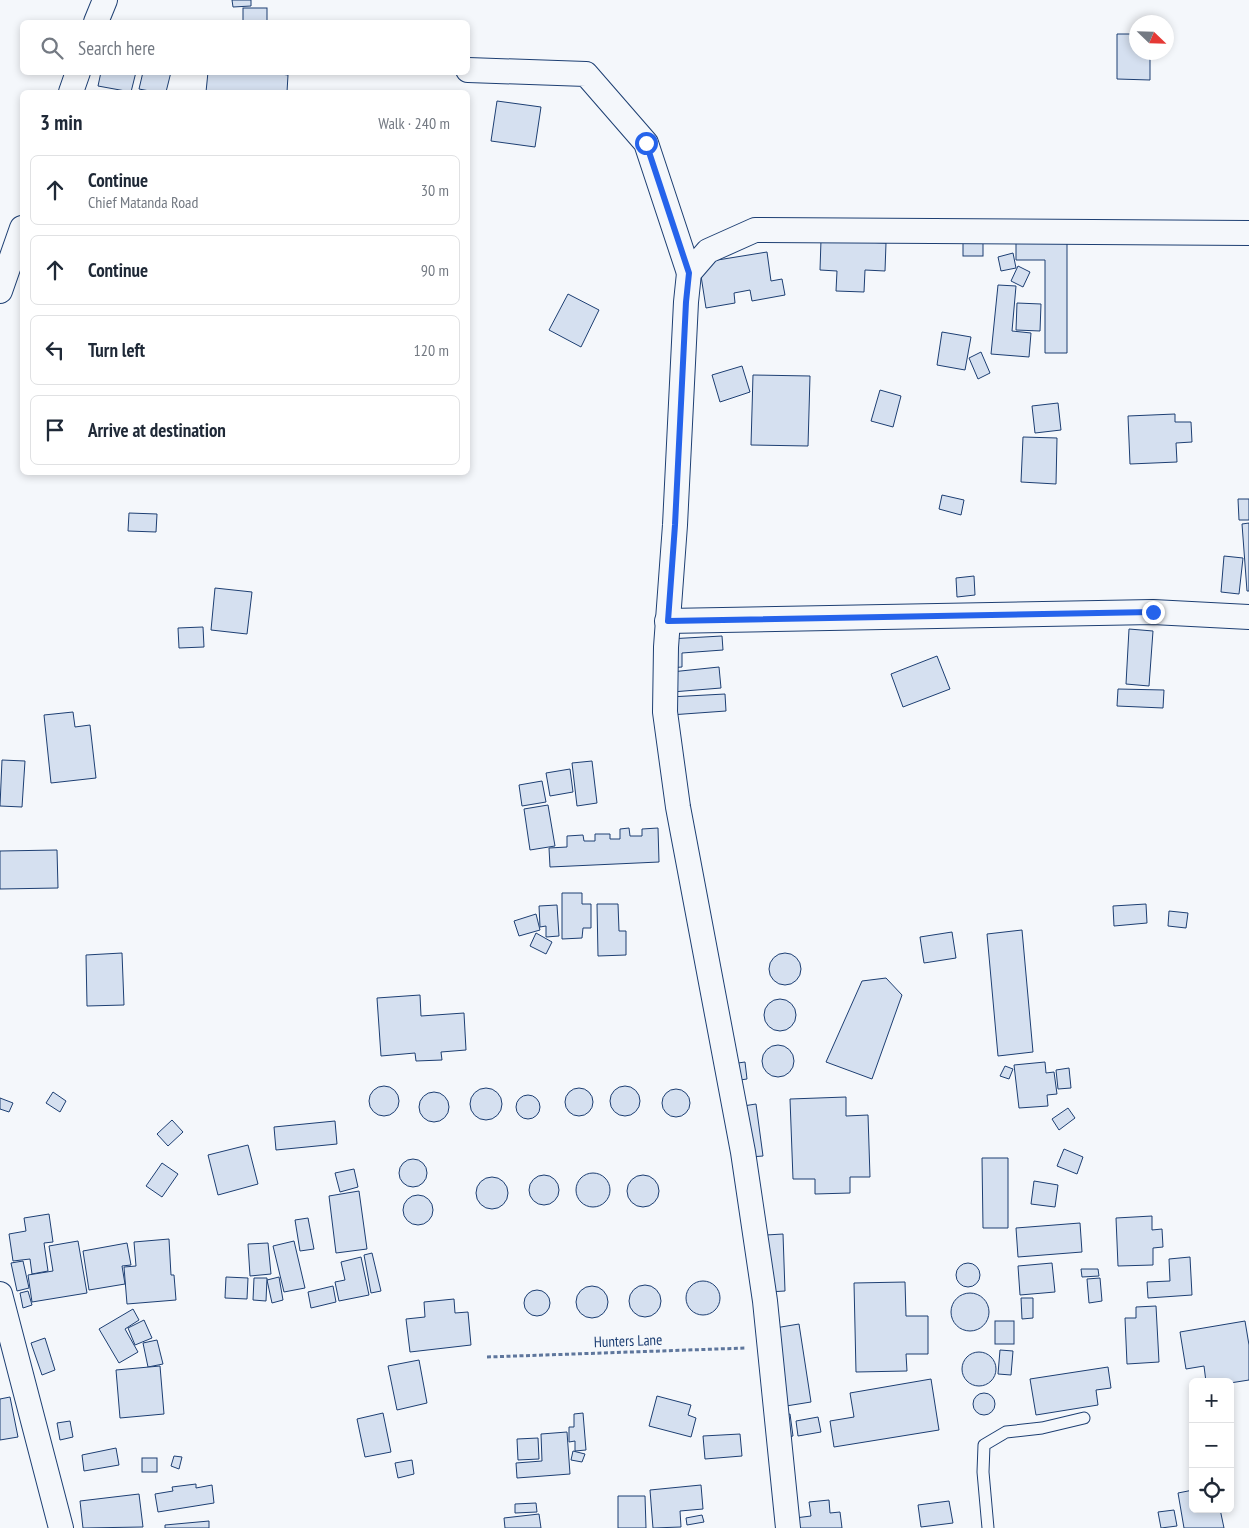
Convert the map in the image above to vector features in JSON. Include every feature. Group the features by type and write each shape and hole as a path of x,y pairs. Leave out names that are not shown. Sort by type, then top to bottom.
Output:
{"street":[{"path":"97,20 104,0"},
{"path":"470,70 586,74 646,143 689,273 668,621 665,712 678,807 743,1152 765,1301 788,1528"},
{"path":"72,90 77,75"},
{"path":"689,273 708,251 755,230 1249,233"},
{"path":"0,290 20,234"},
{"path":"668,621 1153,612 1249,617"},
{"path":"0,1294 61,1528"}],"lane":[{"path":"988,1528 983,1472 984,1446 1006,1432 1042,1428 1084,1418"}],"path":[{"name":"Hunters Lane","path":"487,1357 769,1347"}],"building":[{"path":"232,0 251,0 251,6 233,7"},
{"path":"243,8 267,8 267,20 243,20"},
{"path":"1117,34 1129,34 1129,60 1150,60 1150,80 1117,79"},
{"path":"100,75 135,75 132,90 98,86"},
{"path":"142,75 170,75 166,90 139,89"},
{"path":"208,75 288,75 287,90 206,90"},
{"path":"497,101 541,107 535,147 491,141"},
{"path":"821,240 886,243 885,271 865,270 864,292 836,291 837,271 820,270"},
{"path":"963,240 983,240 983,256 963,256"},
{"path":"1016,240 1067,240 1067,353 1045,353 1045,260 1016,260"},
{"path":"767,252 771,281 782,279 785,295 752,301 750,290 734,293 735,303 706,308 699,263"},
{"path":"1013,253 1016,268 1001,271 998,257"},
{"path":"1018,266 1030,272 1023,287 1011,281"},
{"path":"998,285 1016,286 1012,331 1031,333 1029,357 991,354"},
{"path":"568,294 599,310 581,347 549,330"},
{"path":"1017,303 1041,304 1040,331 1016,330"},
{"path":"942,332 971,337 965,370 937,365"},
{"path":"981,352 990,373 978,379 969,358"},
{"path":"742,366 750,392 720,402 712,375"},
{"path":"753,375 810,376 808,446 751,445"},
{"path":"880,390 901,396 893,427 871,421"},
{"path":"1058,403 1061,430 1035,433 1032,406"},
{"path":"1175,414 1175,422 1191,422 1192,442 1176,443 1177,462 1130,464 1128,416"},
{"path":"1023,437 1057,438 1056,484 1021,482"},
{"path":"942,495 964,500 961,515 939,509"},
{"path":"1238,499 1249,499 1249,520 1239,520"},
{"path":"129,513 157,514 156,532 128,531"},
{"path":"1249,523 1249,591 1247,591 1242,524"},
{"path":"1224,556 1243,558 1239,594 1221,592"},
{"path":"974,576 975,595 957,597 956,578"},
{"path":"215,588 252,592 247,634 211,630"},
{"path":"203,627 204,647 179,648 178,628"},
{"path":"1129,629 1153,631 1149,686 1126,684"},
{"path":"722,636 723,650 682,653 682,667 669,668 668,639"},
{"path":"937,656 950,689 903,707 891,674"},
{"path":"719,667 721,688 672,692 671,672"},
{"path":"1118,689 1164,690 1163,708 1117,706"},
{"path":"725,694 726,711 670,715 669,697"},
{"path":"73,712 75,727 90,725 96,778 51,783 44,715"},
{"path":"2,760 25,761 22,807 0,806"},
{"path":"592,761 597,803 577,806 572,763"},
{"path":"570,769 573,792 550,796 546,773"},
{"path":"542,781 546,802 522,806 519,785"},
{"path":"548,805 555,846 530,850 524,809"},
{"path":"629,828 630,836 642,836 642,829 658,828 659,862 550,867 549,848 567,847 567,836 583,835 584,841 595,841 595,834 610,834 610,839 620,839 620,829"},
{"path":"57,850 58,888 0,889 0,851"},
{"path":"562,893 582,893 582,904 591,904 591,928 583,928 582,938 562,939"},
{"path":"597,904 618,904 619,931 626,931 626,955 598,956"},
{"path":"1146,904 1147,923 1114,926 1113,906"},
{"path":"557,905 559,936 546,937 546,926 540,927 539,906"},
{"path":"1169,911 1188,913 1186,928 1168,926"},
{"path":"536,914 540,930 519,936 514,921"},
{"path":"1022,930 1033,1052 998,1056 987,934"},
{"path":"952,932 956,958 924,963 920,937"},
{"path":"536,933 552,942 546,954 530,946"},
{"path":"122,953 124,1005 87,1006 86,955"},
{"path":"785,953 797,957 801,969 797,981 785,985 773,981 769,969 773,957"},
{"path":"886,978 902,995 872,1079 826,1062 862,981"},
{"path":"420,995 421,1016 464,1013 466,1050 441,1052 442,1060 416,1061 415,1053 381,1056 377,998"},
{"path":"780,999 786,1000 791,1004 795,1009 795,1021 791,1026 786,1030 780,1031 774,1030 769,1026 765,1021 764,1015 765,1009 769,1004 774,1000"},
{"path":"778,1045 784,1046 789,1050 793,1055 793,1067 789,1072 784,1076 778,1077 772,1076 767,1072 763,1067 762,1061 763,1055 767,1050 772,1046"},
{"path":"745,1062 747,1079 733,1081 731,1064"},
{"path":"1045,1062 1046,1073 1054,1072 1057,1094 1047,1095 1048,1106 1019,1108 1014,1065"},
{"path":"1005,1066 1013,1069 1009,1079 1000,1076"},
{"path":"1069,1068 1071,1088 1058,1089 1056,1070"},
{"path":"384,1086 390,1087 398,1095 398,1107 390,1115 384,1116 378,1115 370,1107 369,1101 370,1095 378,1087"},
{"path":"625,1086 636,1090 640,1101 636,1112 625,1116 614,1112 610,1101 614,1090"},
{"path":"486,1088 492,1089 497,1093 501,1098 501,1110 497,1115 492,1119 486,1120 480,1119 475,1115 471,1110 470,1104 471,1098 475,1093 480,1089"},
{"path":"579,1088 589,1092 593,1102 589,1112 579,1116 569,1112 565,1102 569,1092"},
{"path":"676,1089 686,1093 690,1103 686,1113 676,1117 666,1113 662,1103 666,1093"},
{"path":"53,1092 66,1101 60,1112 46,1103"},
{"path":"434,1092 440,1093 448,1101 448,1113 440,1121 434,1122 428,1121 420,1113 419,1107 420,1101 428,1093"},
{"path":"528,1095 537,1098 540,1107 537,1116 528,1119 519,1116 516,1107 519,1098"},
{"path":"846,1097 846,1116 868,1115 870,1177 850,1177 850,1193 815,1194 815,1179 793,1179 790,1099"},
{"path":"0,1098 13,1103 9,1112 0,1109"},
{"path":"756,1104 763,1156 750,1157 743,1106"},
{"path":"1068,1108 1075,1118 1059,1130 1052,1119"},
{"path":"172,1120 183,1132 168,1146 157,1134"},
{"path":"335,1121 337,1144 276,1150 274,1127"},
{"path":"248,1145 258,1184 218,1195 208,1155"},
{"path":"1064,1149 1083,1157 1077,1174 1057,1166"},
{"path":"982,1158 1008,1158 1008,1228 983,1228"},
{"path":"413,1159 423,1163 427,1173 423,1183 413,1187 403,1183 399,1173 403,1163"},
{"path":"162,1163 178,1174 162,1197 146,1186"},
{"path":"354,1169 358,1187 340,1192 335,1173"},
{"path":"593,1173 605,1178 610,1190 605,1202 593,1207 581,1202 576,1190 581,1178"},
{"path":"544,1175 555,1179 559,1190 555,1201 544,1205 533,1201 529,1190 533,1179"},
{"path":"643,1175 649,1176 654,1180 658,1185 658,1197 654,1202 649,1206 643,1207 637,1206 632,1202 628,1197 627,1191 628,1185 632,1180 637,1176"},
{"path":"492,1177 498,1178 503,1182 507,1187 507,1199 503,1204 498,1208 492,1209 486,1208 481,1204 477,1199 476,1193 477,1187 481,1182 486,1178"},
{"path":"1034,1181 1058,1185 1055,1207 1031,1204"},
{"path":"359,1191 367,1249 336,1253 329,1196"},
{"path":"418,1195 429,1199 433,1210 429,1221 418,1225 407,1221 403,1210 407,1199"},
{"path":"49,1214 53,1242 44,1243 48,1271 32,1274 30,1259 13,1261 9,1234 26,1231 24,1218"},
{"path":"1152,1216 1152,1230 1162,1229 1163,1247 1153,1248 1153,1265 1118,1266 1116,1218"},
{"path":"308,1218 314,1249 300,1251 295,1220"},
{"path":"1080,1223 1082,1252 1018,1257 1016,1228"},
{"path":"783,1234 785,1291 768,1292 766,1235"},
{"path":"169,1239 171,1275 174,1275 176,1300 127,1304 124,1267 136,1266 134,1242"},
{"path":"78,1241 87,1293 32,1302 28,1275 53,1271 49,1246"},
{"path":"294,1241 305,1288 284,1292 273,1246"},
{"path":"127,1243 131,1265 122,1266 125,1284 89,1290 83,1251"},
{"path":"268,1243 271,1274 250,1276 248,1244"},
{"path":"372,1253 381,1291 371,1293 364,1255"},
{"path":"361,1257 369,1295 339,1301 335,1282 345,1280 341,1262"},
{"path":"1190,1257 1192,1295 1148,1298 1147,1282 1170,1281 1169,1259"},
{"path":"23,1261 29,1288 17,1291 11,1263"},
{"path":"968,1263 976,1267 980,1275 976,1283 968,1287 960,1283 956,1275 960,1267"},
{"path":"1052,1263 1055,1292 1020,1295 1018,1266"},
{"path":"1081,1269 1098,1269 1099,1276 1082,1277"},
{"path":"226,1277 248,1278 247,1299 225,1298"},
{"path":"279,1277 283,1300 272,1303 267,1280"},
{"path":"254,1278 267,1278 266,1301 253,1300"},
{"path":"1100,1278 1102,1301 1089,1303 1087,1279"},
{"path":"703,1281 710,1282 715,1286 719,1291 719,1305 715,1310 710,1314 703,1315 696,1314 691,1310 687,1305 686,1298 687,1291 691,1286 696,1282"},
{"path":"905,1282 906,1316 928,1316 928,1354 906,1354 907,1371 856,1372 854,1283"},
{"path":"645,1285 657,1289 661,1301 657,1313 645,1317 633,1313 629,1301 633,1289"},
{"path":"333,1286 336,1302 311,1308 308,1292"},
{"path":"592,1286 604,1290 608,1302 604,1314 592,1318 580,1314 576,1302 580,1290"},
{"path":"537,1290 546,1294 550,1303 546,1312 537,1316 528,1312 524,1303 528,1294"},
{"path":"28,1291 32,1305 23,1308 20,1293"},
{"path":"970,1293 983,1299 989,1312 983,1325 970,1331 957,1325 951,1312 957,1299"},
{"path":"1021,1298 1033,1298 1033,1318 1022,1319"},
{"path":"454,1299 455,1313 468,1312 471,1345 410,1352 406,1319 425,1317 424,1302"},
{"path":"1156,1306 1159,1362 1127,1364 1125,1318 1136,1318 1136,1307"},
{"path":"133,1309 139,1320 125,1329 138,1352 119,1363 99,1329"},
{"path":"144,1320 152,1338 135,1345 128,1328"},
{"path":"995,1321 1014,1321 1014,1344 995,1344"},
{"path":"1245,1321 1249,1345 1249,1380 1234,1382 1234,1378 1206,1378 1204,1366 1186,1369 1180,1332"},
{"path":"799,1324 811,1402 786,1406 775,1328"},
{"path":"45,1338 55,1370 42,1375 31,1343"},
{"path":"157,1340 163,1364 148,1367 143,1343"},
{"path":"1000,1350 1013,1351 1011,1375 998,1374"},
{"path":"979,1352 991,1357 996,1369 991,1381 979,1386 967,1381 962,1369 967,1357"},
{"path":"419,1360 427,1403 397,1410 388,1366"},
{"path":"160,1366 164,1414 120,1418 116,1370"},
{"path":"1108,1367 1111,1388 1096,1390 1098,1405 1036,1415 1030,1379"},
{"path":"931,1379 939,1430 834,1447 830,1421 854,1417 850,1393"},
{"path":"980,1393 988,1393 995,1400 995,1408 988,1415 980,1415 973,1408 973,1400"},
{"path":"657,1396 691,1405 688,1415 696,1418 691,1437 649,1426"},
{"path":"10,1397 18,1437 0,1440 0,1399"},
{"path":"383,1413 391,1452 365,1457 357,1419"},
{"path":"583,1413 586,1450 575,1451 575,1441 569,1442 569,1427 574,1427 574,1414"},
{"path":"790,1414 793,1436 783,1438 779,1416"},
{"path":"818,1417 821,1432 798,1436 796,1421"},
{"path":"70,1421 73,1437 60,1440 57,1423"},
{"path":"567,1432 570,1474 517,1478 516,1463 542,1461 541,1434"},
{"path":"740,1434 742,1456 705,1459 703,1436"},
{"path":"538,1438 539,1459 518,1460 517,1439"},
{"path":"116,1448 119,1465 84,1471 82,1455"},
{"path":"573,1451 585,1454 582,1462 571,1460"},
{"path":"174,1456 182,1457 179,1469 171,1466"},
{"path":"142,1458 157,1458 157,1472 142,1472"},
{"path":"412,1460 414,1474 398,1478 395,1463"},
{"path":"196,1484 196,1488 212,1485 214,1503 158,1512 155,1494 173,1491 172,1487"},
{"path":"701,1485 703,1509 680,1511 681,1527 653,1528 650,1490"},
{"path":"1189,1491 1189,1513 1221,1513 1224,1528 1184,1528 1178,1493"},
{"path":"139,1494 143,1527 83,1528 80,1501"},
{"path":"618,1496 645,1496 646,1528 618,1528"},
{"path":"829,1500 830,1513 840,1512 842,1528 797,1528 795,1518 811,1516 809,1502"},
{"path":"949,1501 953,1523 921,1527 918,1505"},
{"path":"536,1503 537,1512 515,1513 515,1504"},
{"path":"1174,1510 1177,1526 1161,1528 1158,1512"},
{"path":"539,1514 541,1528 505,1528 504,1518"},
{"path":"702,1515 704,1522 687,1525 686,1518"},
{"path":"209,1521 209,1528 165,1528 165,1525"}],"route":[{"path":"646,143 689,273 668,621 1153,612"}]}
